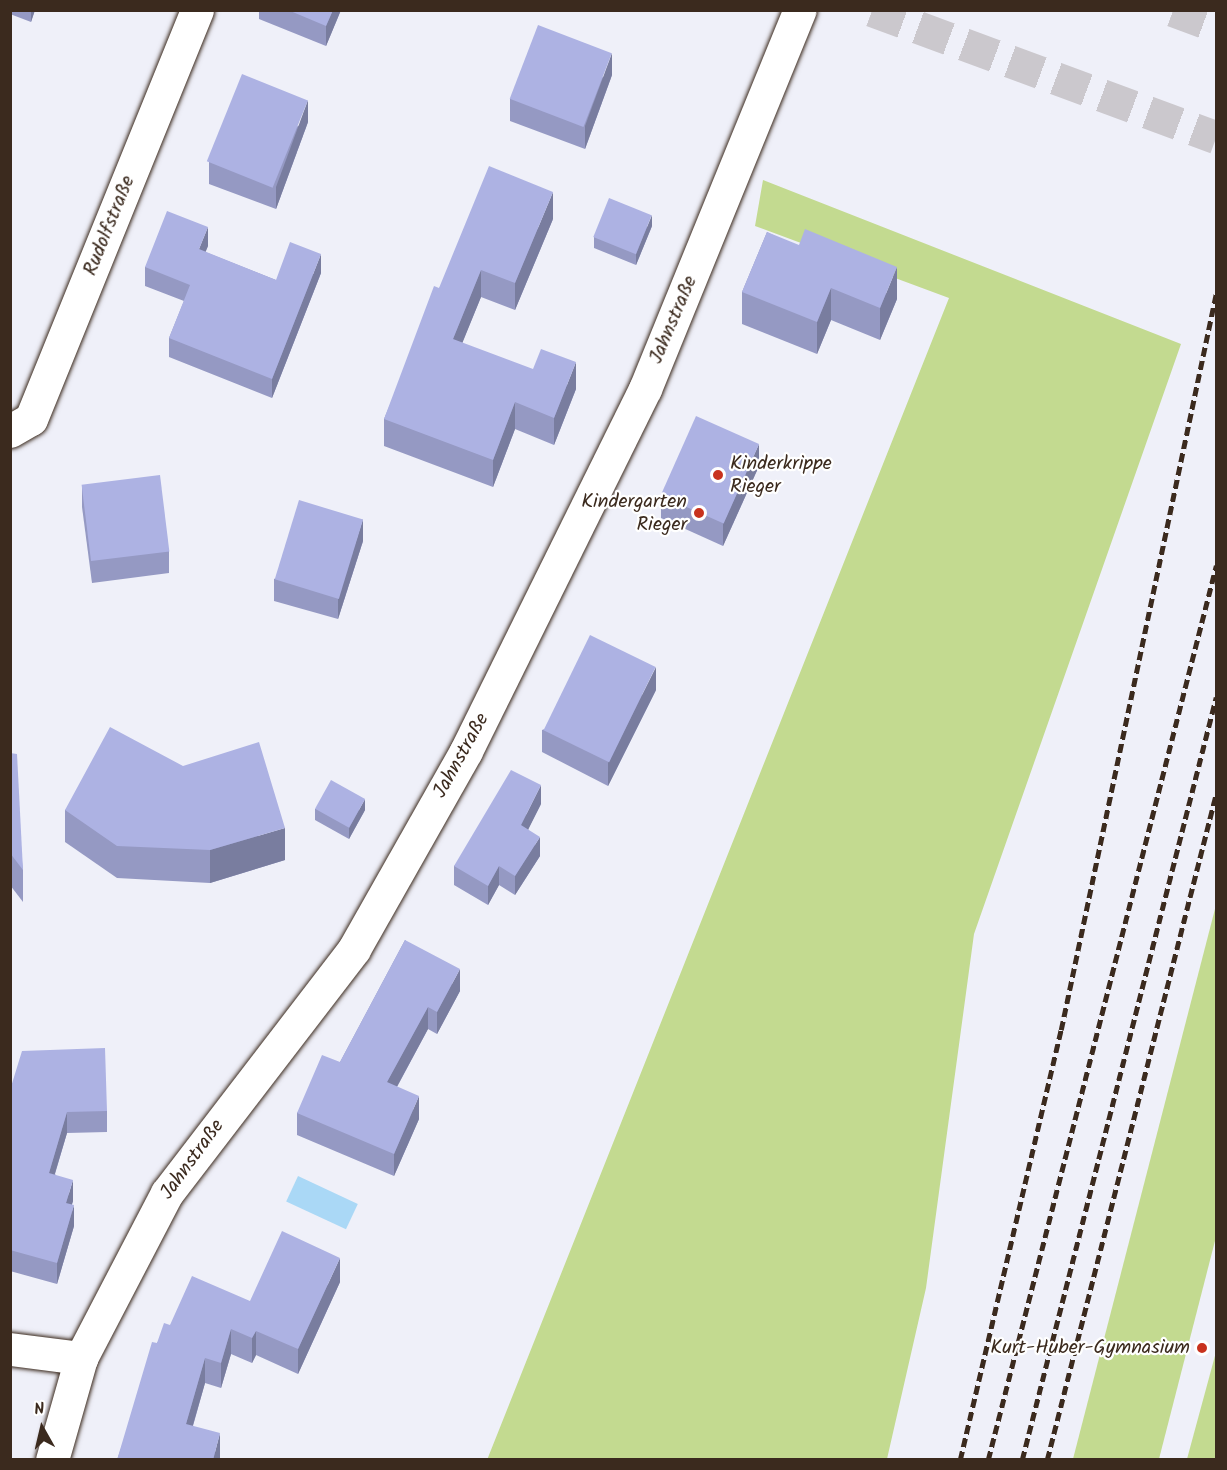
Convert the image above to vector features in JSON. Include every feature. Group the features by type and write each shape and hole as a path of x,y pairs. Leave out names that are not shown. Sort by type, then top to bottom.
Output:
{"street":[{"name":"Rudolfstraße","path":"10,431 31,419 197,10"},
{"name":"Jahnstraße","path":"52,1460 81,1358 167,1193 354,949 466,751 645,389 800,10"},
{"path":"10,1349 81,1358"}],"green space":[{"path":"763,180 1181,344 974,934 926,1288 887,1459 487,1460 949,298 755,226"},
{"path":"1216,905 1216,1237 1159,1459 1073,1459"},
{"path":"1216,1352 1216,1459 1187,1459"}],"water":[{"path":"298,1176 358,1204 346,1229 286,1201"}],"building":[{"path":"288,10 333,10 326,26"},
{"path":"538,25 612,53 583,127 510,99"},
{"path":"242,74 308,101 273,188 207,161"},
{"path":"489,166 553,192 515,283 481,270 453,339 533,369 541,349 576,362 554,418 515,402 493,460 384,419 434,286 439,288"},
{"path":"609,198 652,215 636,254 593,237"},
{"path":"167,211 208,227 199,249 276,280 290,242 321,254 272,379 169,338 190,285 145,267"},
{"path":"805,229 897,267 880,308 831,288 817,322 742,292 767,232 799,245"},
{"path":"696,416 759,444 724,524 661,495"},
{"path":"160,475 169,551 91,561 82,485"},
{"path":"299,500 363,520 339,599 275,579"},
{"path":"590,635 656,667 609,762 544,730"},
{"path":"110,727 183,766 259,742 285,828 210,850 117,846 65,810"},
{"path":"10,753 17,754 23,870 10,853"},
{"path":"511,770 541,785 521,825 540,837 515,876 499,866 488,886 454,866"},
{"path":"331,780 365,799 349,828 315,809"},
{"path":"405,940 460,969 437,1012 428,1007 387,1082 419,1096 394,1154 297,1113 322,1055 340,1062"},
{"path":"105,1048 107,1111 67,1112 49,1173 73,1180 66,1203 74,1205 57,1263 10,1250 10,1090 22,1051"},
{"path":"282,1231 340,1258 298,1349 256,1331 252,1338 231,1329 221,1363 205,1358 186,1424 220,1433 213,1460 117,1460 152,1342 157,1343 164,1323 170,1325 192,1276 250,1301"}],"tunnel":[{"path":"872,10 1216,137"},
{"path":"1173,10 1216,26"}],"railway":[{"path":"960,1460 1061,1030 1216,294"},
{"path":"988,1460 1216,566"},
{"path":"1022,1460 1216,697"},
{"path":"1047,1460 1216,794"}],"place":[{"name":"Kinderkrippe Rieger","path":"718,475"},
{"name":"Kindergarten Rieger","path":"699,513"},
{"name":"Kurt-Huber-Gymnasium","path":"1202,1348"}]}
